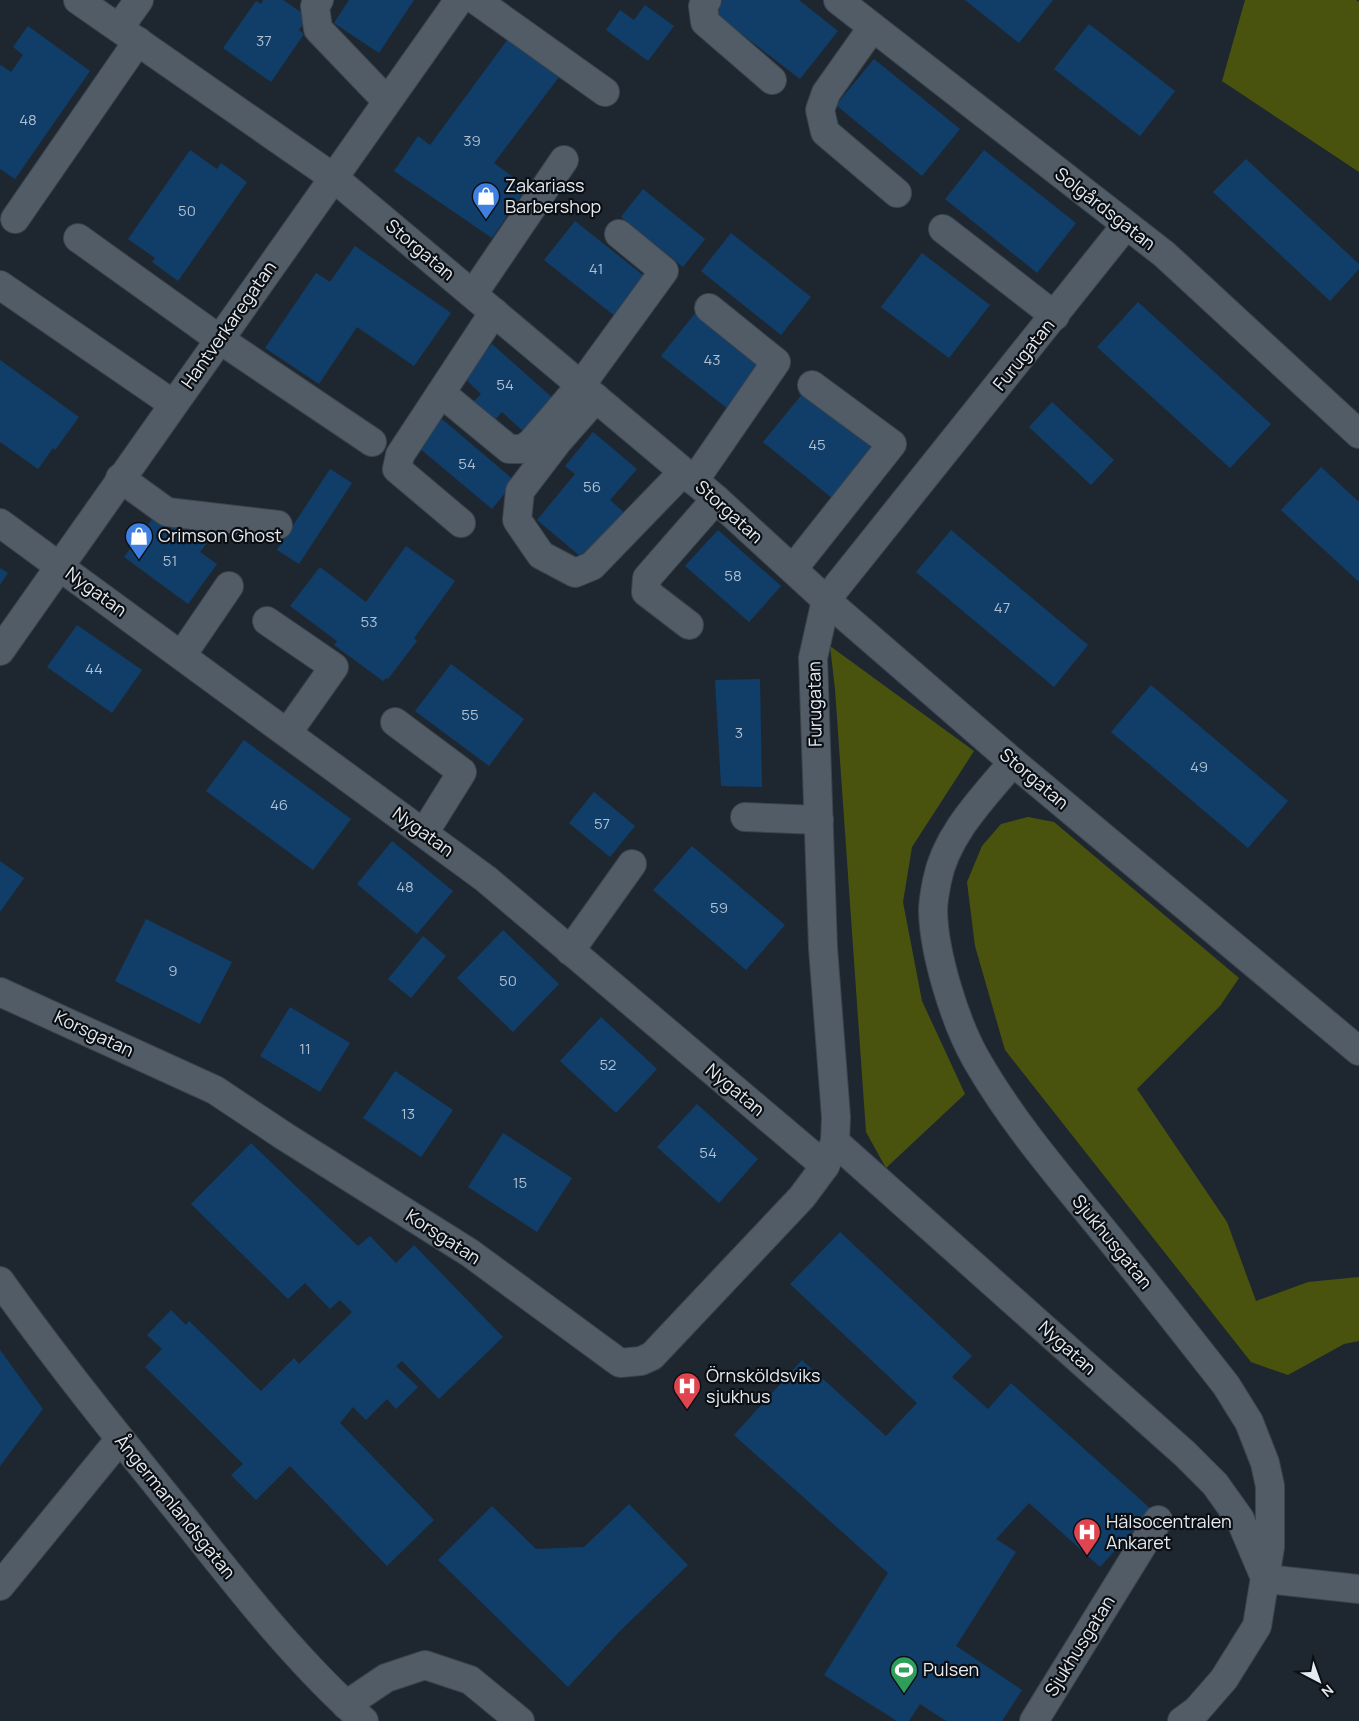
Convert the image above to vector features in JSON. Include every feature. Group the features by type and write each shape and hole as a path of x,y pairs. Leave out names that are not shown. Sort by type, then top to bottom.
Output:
{"street":[{"name":"Storgatan","path":"78,0 334,178 716,499 826,600 1013,762 1359,1051"},
{"path":"14,219 128,35 138,0"},
{"path":"319,0 316,6 318,29 387,101"},
{"name":"Hantverkaregatan","path":"0,651 120,478 459,0"},
{"path":"476,0 605,92"},
{"path":"707,0 703,6 705,22 772,80"},
{"name":"Solgårdsgatan","path":"838,0 1164,254 1359,434"},
{"path":"872,28 826,93 820,110 825,132 897,193"},
{"path":"473,294 564,160"},
{"name":"Furugatan","path":"830,1154 836,1117 823,948 813,658 826,600 1126,225"},
{"path":"943,229 1055,316"},
{"path":"619,234 664,271 559,440 520,491 517,520 541,555 575,573 592,566 689,476 776,362 709,308"},
{"path":"78,238 219,339 372,442"},
{"path":"0,285 173,404"},
{"path":"461,523 397,469 400,455 494,312"},
{"path":"793,569 892,444 812,385"},
{"path":"441,393 510,449 523,449 588,392"},
{"path":"120,478 167,512 278,525"},
{"path":"689,625 646,592 647,578 716,499"},
{"name":"Nygatan","path":"0,523 288,732 486,879 570,951 830,1154 1185,1454 1216,1484 1240,1520 1266,1579"},
{"path":"182,655 229,586"},
{"path":"268,621 334,667 288,732"},
{"path":"395,722 462,772 424,833"},
{"name":"Sjukhusgatan","path":"1013,762 954,837 938,879 933,911 941,966 954,1008 975,1058 1005,1104 1058,1175 1226,1385 1249,1422 1265,1464 1270,1486 1270,1547 1257,1626 1224,1679 1197,1710 1182,1721"},
{"path":"745,817 819,820"},
{"path":"570,951 632,864"},
{"name":"Korsgatan","path":"0,992 215,1090 284,1136 470,1253 620,1363 640,1361 652,1356 802,1197 830,1154"},
{"name":"Ångermanlandsgatan","path":"0,1281 120,1439 251,1602 355,1713"},
{"path":"0,1586 120,1439"},
{"name":"Sjukhusgatan","path":"1034,1721 1158,1520"},
{"path":"1266,1579 1359,1589"},
{"path":"355,1713 386,1678 425,1665 470,1680 520,1721"}],"green space":[{"path":"1245,0 1356,0 1359,2 1359,172 1222,81"},
{"path":"830,646 974,751 912,847 903,902 922,1001 965,1094 886,1168 866,1132 835,689"},
{"path":"1028,817 1054,822 1239,978 1220,1006 1137,1089 1227,1222 1256,1301 1308,1282 1359,1277 1359,1341 1344,1344 1288,1375 1251,1362 1005,1050 975,946 967,882 982,846 1001,824"}],"building":[{"path":"263,0 283,0 308,17 299,30 304,34 271,82 223,48 256,1 261,4"},
{"path":"349,0 414,0 379,53 334,23"},
{"path":"723,0 799,0 838,31 800,79 713,12"},
{"path":"965,0 1053,0 1019,43"},
{"path":"645,5 674,26 648,61 606,30 620,10 634,20"},
{"path":"1089,24 1175,91 1140,136 1054,69"},
{"path":"28,26 90,71 15,179 0,169 0,66 11,72 23,55 13,47"},
{"path":"508,39 559,77 494,163 527,187 492,238 394,171 418,136 430,145"},
{"path":"874,59 960,129 922,176 836,105"},
{"path":"190,150 217,169 221,163 247,182 178,281 152,262 155,258 128,239"},
{"path":"984,150 1076,223 1037,273 945,199"},
{"path":"1246,159 1359,264 1359,269 1330,301 1213,192"},
{"path":"643,189 705,239 683,267 621,217"},
{"path":"575,221 648,279 616,317 544,260"},
{"path":"731,233 811,297 781,335 701,271"},
{"path":"355,246 451,313 414,366 357,327 319,384 265,348 316,273 330,282"},
{"path":"922,253 990,305 949,358 881,307"},
{"path":"1138,302 1271,424 1230,468 1097,347"},
{"path":"696,312 763,365 728,409 661,356"},
{"path":"492,344 555,400 525,433 502,412 494,421 474,401 481,394 463,377"},
{"path":"0,360 79,417 55,450 53,448 38,469 0,442"},
{"path":"803,393 872,448 832,498 763,442"},
{"path":"1052,402 1114,460 1091,485 1029,427"},
{"path":"442,419 515,481 492,509 418,447"},
{"path":"593,432 637,469 610,500 626,514 586,561 537,520 575,474 565,466"},
{"path":"1321,467 1359,502 1359,582 1281,510"},
{"path":"330,469 352,483 299,564 277,550"},
{"path":"153,518 170,530 176,522 206,544 200,552 217,564 188,604 124,557"},
{"path":"718,530 781,586 749,622 685,566"},
{"path":"951,530 1088,645 1054,687 916,572"},
{"path":"406,546 455,581 414,638 417,641 388,679 386,678 383,681 334,645 337,641 290,606 320,567 366,602"},
{"path":"0,568 8,573 0,585"},
{"path":"77,625 142,670 112,713 47,667"},
{"path":"451,664 524,719 489,766 415,711"},
{"path":"760,679 762,787 721,786 715,680"},
{"path":"1151,685 1288,801 1248,848 1111,732"},
{"path":"244,740 351,819 313,870 206,791"},
{"path":"594,792 635,826 610,857 569,823"},
{"path":"392,841 453,891 417,934 357,884"},
{"path":"692,846 785,925 746,970 653,890"},
{"path":"0,861 24,878 0,912"},
{"path":"146,919 232,962 200,1024 115,981"},
{"path":"503,930 559,984 513,1032 457,978"},
{"path":"423,936 446,956 411,998 388,979"},
{"path":"290,1007 350,1043 320,1092 260,1056"},
{"path":"601,1017 657,1069 616,1113 560,1061"},
{"path":"395,1071 453,1110 421,1157 363,1118"},
{"path":"697,1104 758,1159 719,1203 657,1147"},
{"path":"503,1133 572,1178 537,1232 468,1187"},
{"path":"251,1143 358,1246 370,1236 396,1263 414,1245 503,1337 439,1399 402,1361 396,1366 418,1387 396,1409 387,1399 366,1420 353,1407 340,1423 434,1520 387,1566 290,1466 256,1500 231,1475 243,1464 145,1367 162,1349 147,1335 171,1310 186,1325 189,1321 261,1391 294,1358 299,1364 352,1312 340,1300 330,1309 305,1283 288,1299 191,1204"},
{"path":"840,1232 972,1356 952,1377 988,1409 1011,1383 1152,1510 1100,1567 1029,1503 996,1539 1016,1552 956,1646 1022,1690 1002,1721 946,1721 920,1704 909,1721 897,1721 824,1675 888,1573 734,1435 802,1360 886,1436 917,1403 790,1284"},
{"path":"0,1350 43,1409 0,1466"},
{"path":"629,1504 688,1565 620,1631 568,1687 438,1560 492,1506 536,1549 584,1547"}],"place":[{"name":"Zakariass Barbershop","path":"486,220"},
{"name":"Crimson Ghost","path":"139,560"},
{"name":"Örnsköldsviks sjukhus","path":"687,1410"},
{"name":"Hälsocentralen Ankaret","path":"1087,1556"},
{"name":"Pulsen","path":"904,1694"}]}
